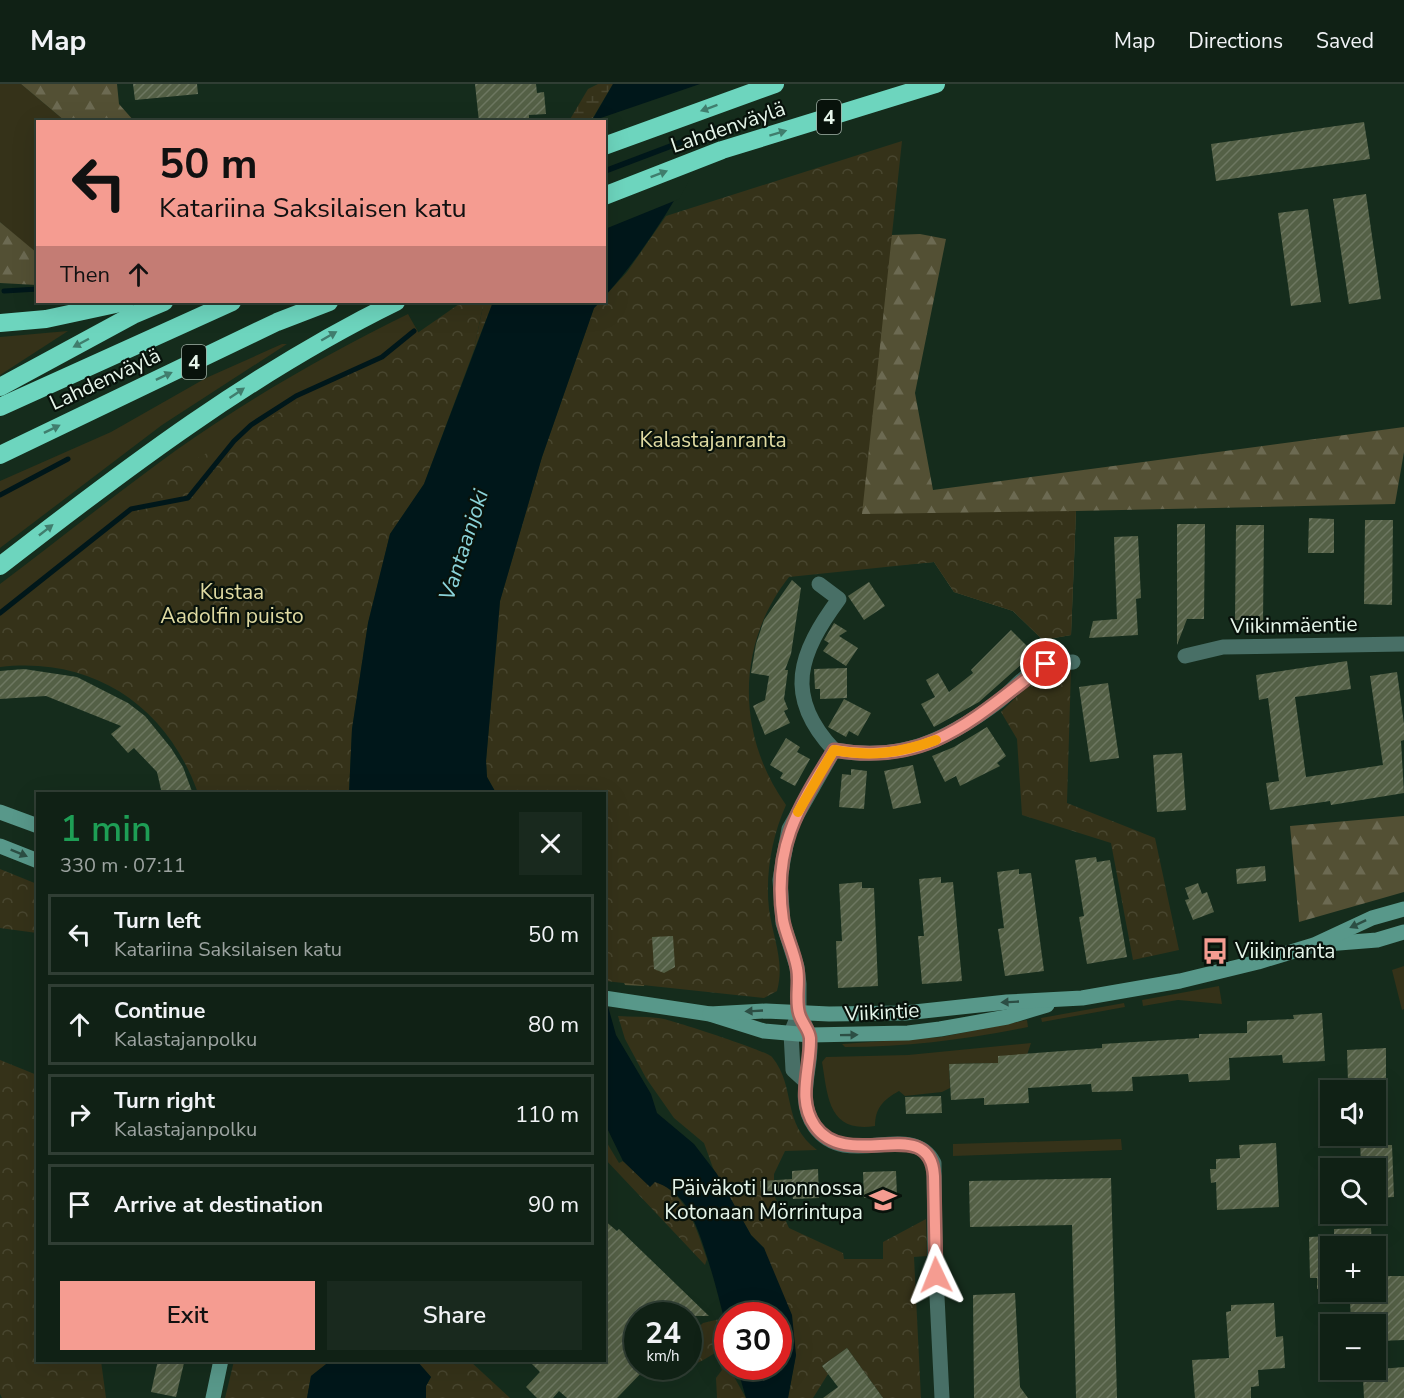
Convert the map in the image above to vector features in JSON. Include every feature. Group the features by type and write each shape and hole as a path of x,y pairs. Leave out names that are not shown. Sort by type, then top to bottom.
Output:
{"highway":[{"name":"Lahdenväylä","path":"606,195 722,150 936,84"},
{"name":"Lahdenväylä","path":"606,145 770,86"},
{"path":"0,323 46,319 120,303"},
{"path":"0,387 133,315 163,303"},
{"name":"Lahdenväylä","path":"0,407 230,303"},
{"name":"Lahdenväylä","path":"0,455 277,322 326,303"},
{"path":"0,566 171,437 269,372 350,324 394,303"}],"main road":[{"path":"0,812 36,825"},
{"path":"0,846 36,860"},
{"name":"Viikintie","path":"710,1014 766,1011 905,1013 1007,1002 1054,1001 1180,981 1258,962 1314,945 1372,918 1404,909"},
{"name":"Viikintie","path":"1314,945 1377,940 1404,932"},
{"name":"Viikintie","path":"606,998 710,1014 758,1029 810,1035 908,1033 940,1029 1034,1011 1054,1001"},
{"path":"213,1398 221,1362"}],"street":[{"path":"819,584 839,599 812,639 802,675 805,706 810,721 834,750 881,754 902,752 918,747 949,735 1000,700 1046,664 1073,662"},
{"name":"Viikinmäentie","path":"1185,656 1223,647 1404,644"},
{"path":"834,750 789,829 783,861 781,903 783,923 797,967 799,1013 810,1035 808,1071 804,1080 810,1116 824,1136 848,1147 910,1144 929,1155 934,1163 935,1256 942,1398"},
{"path":"799,1013 791,1033 793,1070 804,1080"}],"green space":[{"path":"0,84 21,84 64,120 36,120 36,254 0,222"},
{"path":"21,84 117,84 119,104 133,120 64,120"},
{"path":"598,84 613,84 592,120 570,120 588,89"},
{"name":"Kalastajanranta","path":"902,141 862,514 1076,511 1071,635 1043,640 1013,611 954,592 934,562 789,577 772,603 759,631 752,660 749,690 751,720 758,749 770,778 786,805 773,843 768,883 769,909 779,960 779,980 777,991 764,998 606,981 606,792 495,792 487,777 486,761 500,601 542,457 594,308 599,303 606,303 606,295 627,272 666,216"},
{"path":"0,222 36,252 36,285 0,283"},
{"path":"920,234 946,239 915,393 933,490 1404,427 1404,452 1395,504 1076,511 1071,635 1043,640 1013,611 954,592 934,562 885,566 813,543 751,594 644,986 625,985 606,936 605,792 892,235"},
{"name":"Kustaa Aadolfin puisto","path":"461,303 484,303 473,353 424,484 390,534 368,623 352,729 349,792 198,792 184,762 167,735 146,712 122,693 95,679 66,670 34,666 0,667 0,615 189,463 333,382 380,359"},
{"path":"484,303 493,303 473,353"},
{"path":"408,314 421,337 0,621 0,584 131,484 175,451 259,395"},
{"path":"68,331 0,375 0,337"},
{"path":"282,344 287,344 162,425 0,548 0,481 111,432 206,378"},
{"path":"1071,669 1067,803 1155,838 1179,950 1133,960 1111,843 1022,815 1017,739 1001,712 1040,679"},
{"path":"1404,816 1404,892 1299,922 1290,826"},
{"path":"0,869 36,884 36,933 0,928"},
{"path":"1404,966 1404,1009 1402,1010 1392,970"},
{"path":"1219,986 1222,1004 1178,1000 1143,1006 1142,1000"},
{"path":"1124,1003 1125,1007 1042,1022 1041,1018"},
{"path":"618,1016 664,1019 739,1043 772,1057 785,1081 798,1128 817,1150 785,1151 774,1174 774,1195 789,1228 843,1253 844,1259 883,1259 883,1242 926,1219 927,1256 914,1257 921,1398 883,1398 847,1348 822,1366 828,1374 813,1398 788,1398 796,1355 792,1342 792,1302 780,1302 764,1248 751,1235 713,1168 704,1143 674,1118 646,1078 625,1039"},
{"path":"1027,1020 1028,1027 960,1039 868,1047 845,1047 842,1044 941,1037"},
{"path":"1031,1043 1027,1055 998,1063 949,1064 950,1088 942,1092 905,1096 899,1091 888,1098 878,1109 875,1126 859,1127 839,1118 833,1110 826,1088 822,1062 826,1057 908,1055"},
{"path":"0,1060 36,1075 36,1362 101,1362 106,1398 2,1398 0,1394"},
{"path":"1121,1139 1122,1150 953,1156 953,1144"},
{"path":"606,1141 619,1163 623,1161 650,1186 655,1181 676,1195 689,1214 699,1236 707,1259 705,1265 606,1160"},
{"path":"714,1320 714,1354 702,1360 702,1324"},
{"path":"234,1362 329,1362 311,1376 307,1398 225,1398"},
{"path":"418,1362 471,1362 510,1398 426,1398 426,1386 431,1377"},
{"path":"716,1380 736,1380 746,1398 717,1398"}],"water":[{"path":"613,84 740,84 662,221 606,295 606,120 592,120"},
{"name":"Vantaanjoki","path":"493,303 599,303 594,308 542,457 500,601 486,761 487,777 495,792 349,792 352,729 368,623 390,534 424,484"},
{"path":"606,999 616,1035 651,1094 657,1113 694,1144 717,1174 751,1235 764,1248 787,1302 719,1302 691,1214 671,1190 655,1182 650,1187 623,1161 606,1126"},
{"path":"792,1315 796,1355 792,1376"},
{"path":"329,1362 418,1362 431,1377 426,1386 426,1398 307,1398 311,1376"},
{"path":"741,1380 791,1380 788,1398 746,1398"}],"pier":[{"path":"700,84 743,84 721,124 606,168 606,120 595,120"},
{"path":"716,132 679,199 606,229 606,174"}],"building":[{"path":"133,84 197,84 198,94 135,100"},
{"path":"475,84 536,84 537,93 544,92 546,114 529,115 529,120 479,120"},
{"path":"1364,122 1370,159 1216,181 1211,144"},
{"path":"1366,194 1381,299 1349,304 1333,199"},
{"path":"1308,209 1321,302 1291,306 1278,213"},
{"path":"1309,518 1334,519 1334,553 1308,553"},
{"path":"1365,520 1393,520 1392,605 1364,604"},
{"path":"1177,524 1205,524 1204,619 1187,619 1177,645"},
{"path":"1236,525 1264,525 1263,621 1235,620"},
{"path":"1138,536 1141,598 1136,599 1138,635 1089,638 1093,621 1117,619 1114,537"},
{"path":"792,580 801,588 791,654 785,670 788,670 784,699 788,709 784,711 790,723 765,735 753,706 765,700 769,676 751,673 756,644 764,620"},
{"path":"869,582 885,606 864,620 848,596"},
{"path":"834,623 847,631 839,636 858,648 846,666 823,651 829,643 824,640"},
{"path":"1011,630 1031,650 1024,658 1026,660 979,702 934,727 921,704 935,697 926,680 938,673 949,692 973,673 971,670"},
{"path":"1347,661 1351,689 1295,697 1306,777 1383,765 1370,676 1397,672 1404,724 1404,740 1401,741 1404,793 1331,805 1330,801 1270,810 1266,783 1279,781 1268,698 1259,700 1256,675"},
{"path":"847,668 847,698 820,699 820,689 815,689 814,669"},
{"path":"24,669 77,677 128,703 145,716 171,748 183,767 192,792 162,792 157,772 134,748 128,753 111,734 121,726 46,696 0,699 0,671"},
{"path":"1108,683 1119,758 1090,762 1079,687"},
{"path":"844,699 871,713 858,736 849,731 846,737 828,727"},
{"path":"987,727 1006,756 997,763 1000,766 960,786 956,776 945,782 932,756 954,747"},
{"path":"786,738 800,747 797,752 810,759 795,786 780,778 783,773 770,765"},
{"path":"1182,753 1186,810 1157,812 1153,755"},
{"path":"913,765 921,803 893,809 884,771"},
{"path":"851,769 867,771 864,809 839,807 842,774 851,775"},
{"path":"1096,857 1097,862 1110,860 1127,957 1087,964 1079,917 1084,916 1075,860"},
{"path":"1265,866 1266,881 1237,884 1236,869"},
{"path":"1019,869 1019,874 1031,873 1044,971 1005,976 998,929 1004,928 997,872"},
{"path":"941,877 941,883 953,882 962,981 922,984 918,936 924,936 919,879"},
{"path":"862,882 862,888 874,888 878,986 838,988 836,941 842,941 839,884"},
{"path":"1198,883 1202,894 1207,892 1214,912 1193,920 1185,900 1189,899 1185,888"},
{"path":"673,936 675,967 664,973 654,969 652,937"},
{"path":"1322,1013 1325,1061 1283,1063 1282,1055 1229,1058 1230,1080 1189,1082 1188,1074 1132,1077 1133,1091 1092,1092 1091,1084 1028,1088 1029,1103 984,1105 984,1098 951,1100 949,1064 998,1063 998,1056 1102,1048 1102,1044 1199,1038 1199,1034 1247,1033 1247,1021 1294,1019 1293,1015"},
{"path":"1386,1048 1386,1080 1348,1080 1347,1050"},
{"path":"941,1096 942,1113 906,1114 905,1097"},
{"path":"1386,1136 1388,1136 1388,1145 1392,1145 1394,1197 1386,1197 1386,1158 1361,1158 1360,1146 1386,1146"},
{"path":"1276,1143 1279,1207 1217,1210 1216,1182 1211,1183 1210,1169 1216,1169 1216,1159 1240,1158 1239,1145"},
{"path":"818,1169 819,1198 793,1199 792,1192 761,1193 760,1181 792,1179 792,1171"},
{"path":"896,1171 897,1197 888,1197 888,1203 875,1203 874,1197 864,1198 863,1172"},
{"path":"1111,1178 1117,1398 1076,1398 1072,1225 970,1227 969,1181"},
{"path":"606,1222 617,1231 619,1229 695,1302 624,1302 624,1380 634,1380 617,1398 567,1398 559,1391 553,1398 537,1398 526,1387 540,1372 530,1362 606,1362"},
{"path":"1371,1228 1371,1236 1334,1236 1334,1229"},
{"path":"1320,1236 1320,1289 1317,1289 1317,1278 1310,1278 1309,1237"},
{"path":"1386,1276 1404,1276 1404,1340 1386,1341 1386,1314 1351,1314 1350,1302 1386,1302"},
{"path":"1015,1293 1020,1387 1028,1398 974,1398 973,1295"},
{"path":"1274,1303 1276,1337 1283,1336 1285,1368 1258,1370 1259,1386 1251,1387 1251,1398 1195,1398 1192,1360 1229,1358 1226,1312 1231,1311 1231,1305"},
{"path":"702,1309 709,1316 702,1316"},
{"path":"847,1348 883,1398 823,1398 838,1387 822,1366"},
{"path":"158,1362 184,1363 176,1397 151,1392"},
{"path":"1404,1367 1404,1398 1364,1398 1363,1380 1386,1380 1386,1369"}],"waterway":[{"path":"4,291 36,289"},
{"path":"0,613 131,509 188,498 234,441 251,425 296,396 382,357 414,331"},
{"path":"0,495 68,459"}],"slow traffic":[{"path":"798,812 834,750 854,754 902,752 936,740"}],"place":[{"name":"Viikinranta","path":"1215,951"},
{"name":"Päiväkoti Luonnossa Kotonaan Mörrintupa","path":"883,1200"}],"route":[{"path":"936,1275 934,1163 929,1155 910,1144 848,1147 824,1136 810,1116 804,1080 808,1071 810,1035 799,1013 797,967 783,923 780,880 783,861 789,829 804,799 834,750 854,754 902,752 949,735 1000,700 1046,664"}]}
